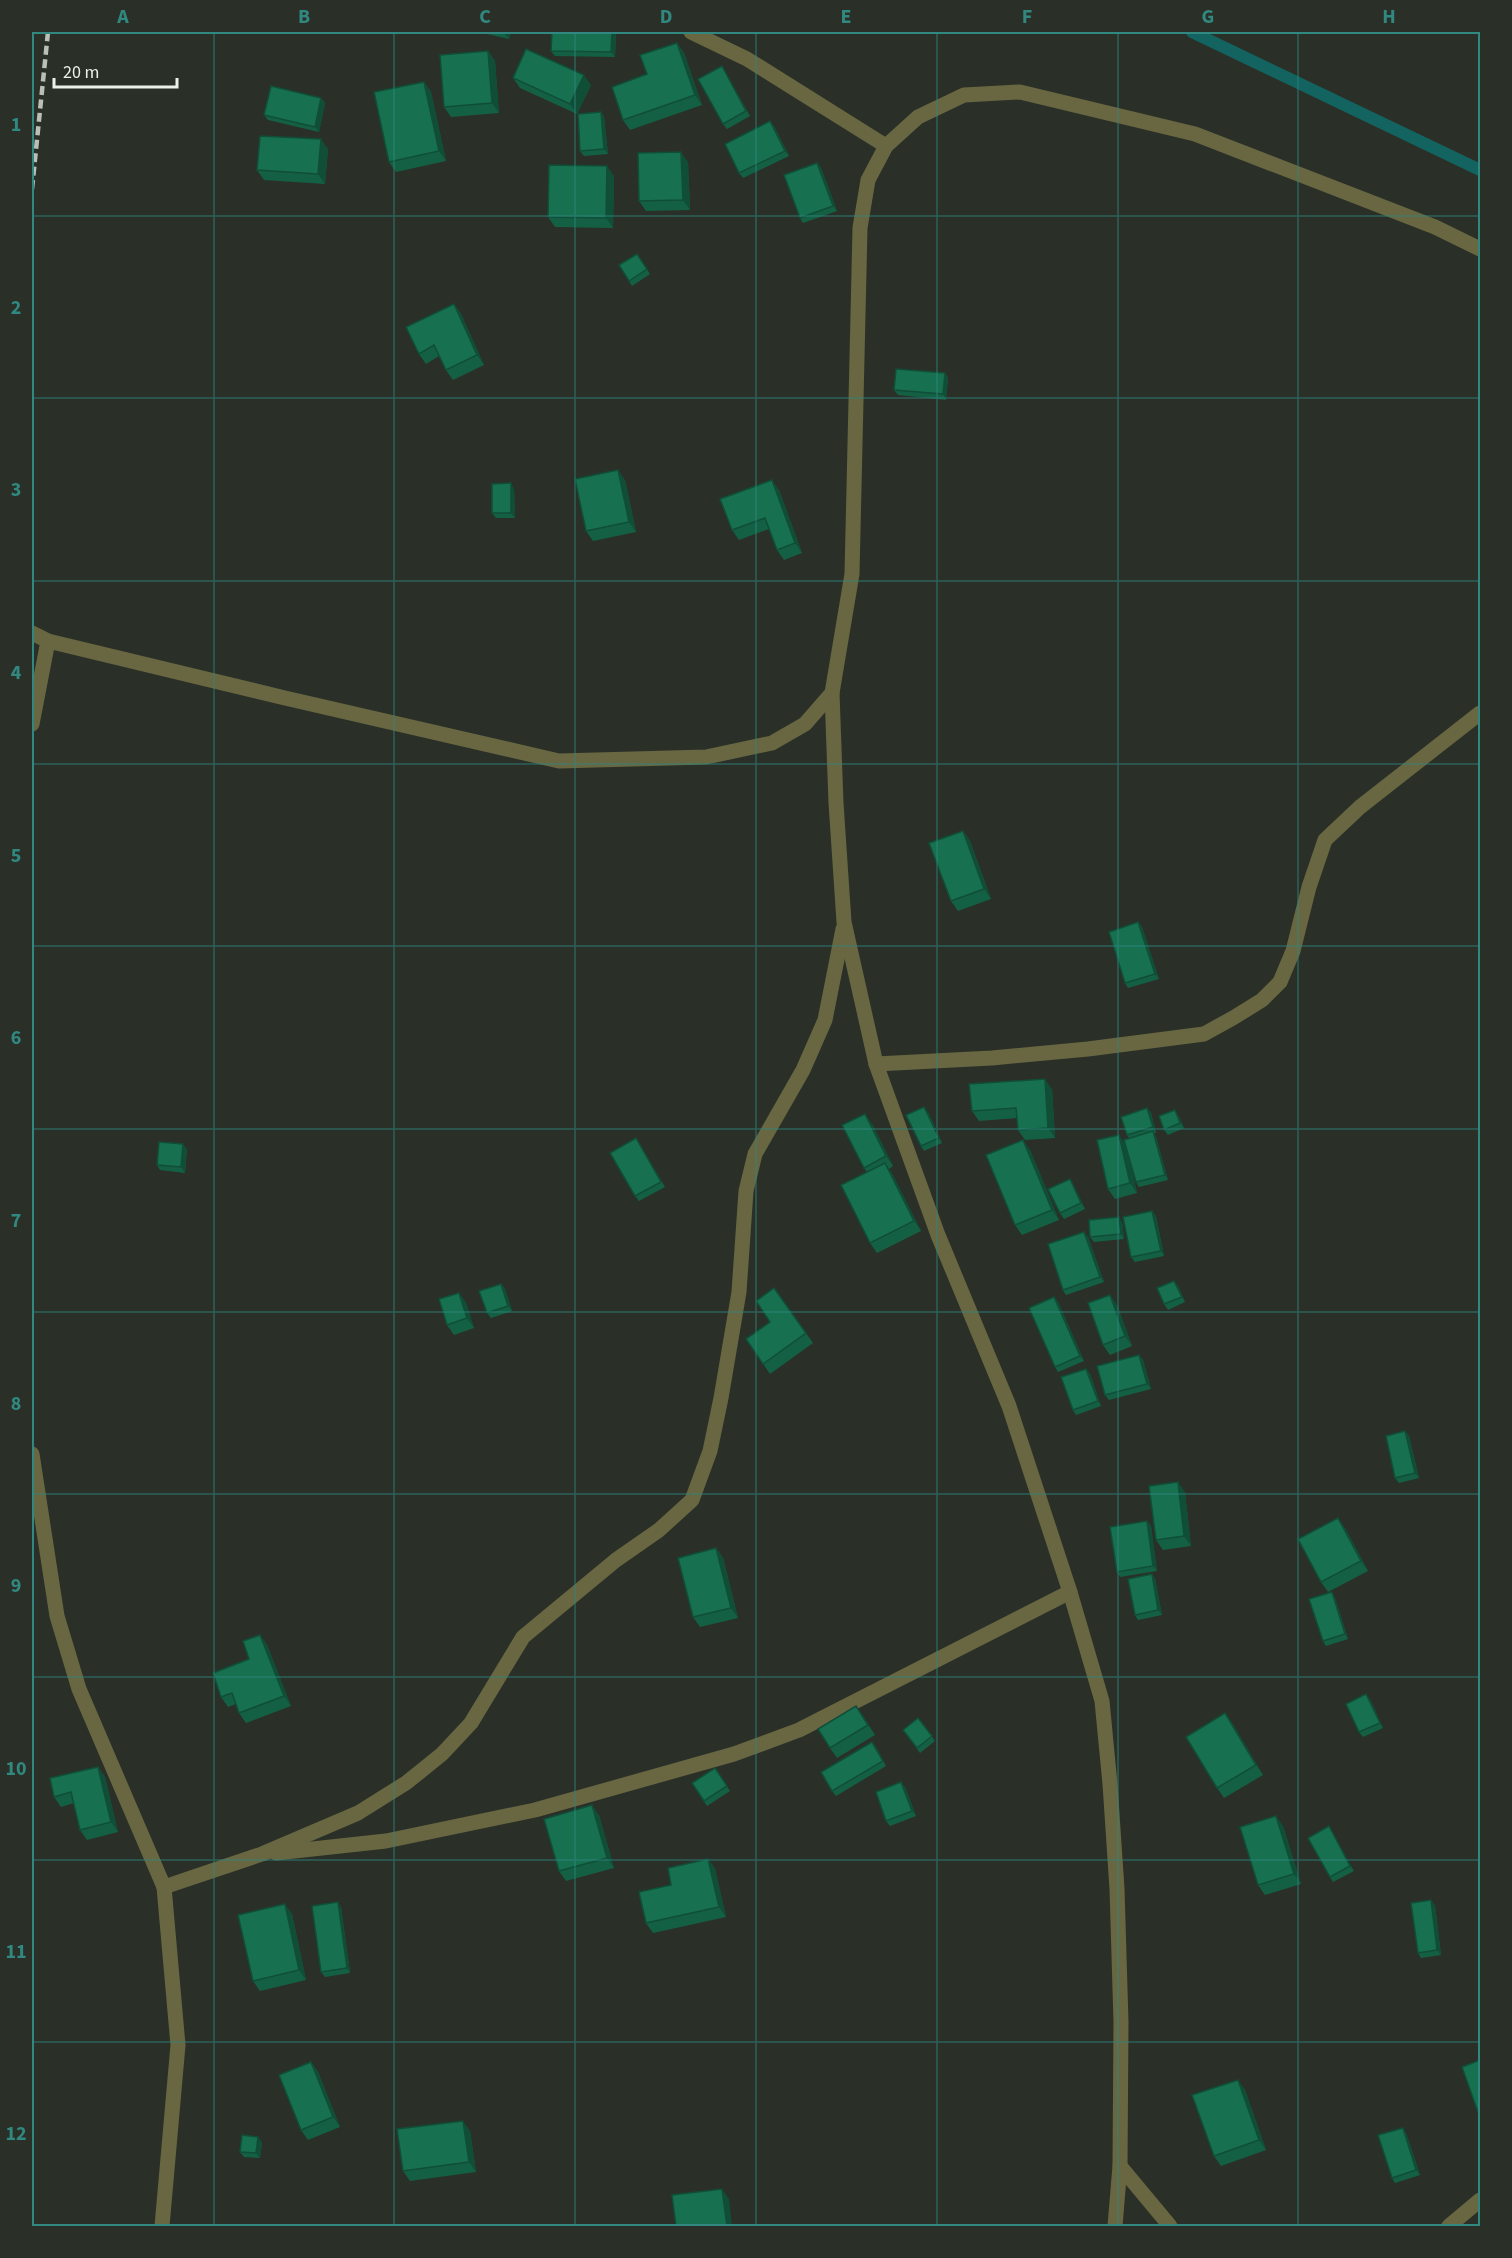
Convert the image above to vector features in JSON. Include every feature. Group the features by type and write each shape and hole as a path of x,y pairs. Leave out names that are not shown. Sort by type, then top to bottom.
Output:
{"street":[{"path":"690,32 747,59 886,146"},
{"path":"1115,2226 1120,2166 1121,2022 1117,1888 1102,1701 1070,1592 1009,1406 938,1235 876,1065 844,921 832,693 852,574 860,228 868,180 886,146 918,117 964,95 1020,92 1195,134 1435,227 1480,249"},
{"path":"32,633 48,641 559,761 706,757 772,743 805,724 832,693"},
{"path":"32,724 48,641"},
{"path":"876,1065 1088,1049 1204,1034 1233,1018 1262,1000 1280,982 1293,951 1309,887 1325,840 1360,807 1480,713"},
{"path":"164,1887 262,1854 358,1813 406,1784 442,1754 471,1723 523,1637 600,1574 659,1530 692,1500 710,1451 721,1398 739,1292 746,1191 755,1154 803,1070 825,1020 844,921"},
{"path":"32,1454 57,1616 79,1689 164,1887 178,2045 162,2226"},
{"path":"262,1854 386,1841 535,1810 734,1754 800,1730 1070,1592"},
{"path":"1120,2166 1170,2226"},
{"path":"1449,2226 1480,2200"}],"building":[{"path":"552,32 612,32 611,52 551,51"},
{"path":"677,43 695,95 623,120 612,87 647,74 640,55"},
{"path":"526,49 584,75 570,104 513,78"},
{"path":"488,51 492,103 444,107 440,55"},
{"path":"722,66 746,111 723,124 698,79"},
{"path":"424,82 439,151 389,162 374,92"},
{"path":"271,86 321,98 315,127 264,115"},
{"path":"601,112 604,149 580,151 578,114"},
{"path":"770,121 785,151 739,173 725,144"},
{"path":"260,136 321,139 318,174 257,170"},
{"path":"681,152 683,200 639,201 638,153"},
{"path":"817,163 833,206 800,218 784,175"},
{"path":"549,165 607,166 606,218 548,217"},
{"path":"637,254 647,269 629,281 619,265"},
{"path":"454,304 477,355 446,370 434,345 419,354 406,327"},
{"path":"896,369 945,373 943,394 894,390"},
{"path":"618,470 629,522 586,531 575,479"},
{"path":"772,480 795,543 777,550 765,518 732,530 720,499"},
{"path":"511,483 511,513 492,513 492,484"},
{"path":"963,831 984,889 951,901 929,843"},
{"path":"1138,922 1155,974 1125,983 1109,932"},
{"path":"1045,1079 1048,1128 1018,1130 1016,1108 972,1111 969,1084"},
{"path":"924,1107 939,1138 921,1146 906,1115"},
{"path":"1147,1108 1153,1127 1127,1135 1121,1117"},
{"path":"1175,1110 1180,1123 1164,1130 1159,1116"},
{"path":"865,1114 886,1156 864,1168 842,1125"},
{"path":"1153,1131 1165,1175 1136,1182 1124,1140"},
{"path":"1119,1135 1130,1183 1108,1189 1097,1140"},
{"path":"636,1138 661,1182 635,1196 610,1153"},
{"path":"1023,1140 1052,1210 1015,1225 986,1155"},
{"path":"159,1142 183,1144 181,1167 157,1165"},
{"path":"885,1163 914,1221 870,1243 841,1185"},
{"path":"1070,1179 1081,1203 1060,1213 1048,1189"},
{"path":"1152,1211 1161,1251 1131,1257 1123,1217"},
{"path":"1119,1217 1121,1234 1090,1237 1089,1220"},
{"path":"1084,1232 1100,1277 1063,1290 1048,1244"},
{"path":"1174,1281 1182,1297 1164,1304 1157,1288"},
{"path":"501,1284 508,1306 487,1313 479,1291"},
{"path":"774,1288 806,1333 763,1364 746,1339 770,1322 756,1301"},
{"path":"459,1293 467,1318 447,1325 439,1299"},
{"path":"1110,1295 1125,1336 1103,1345 1088,1303"},
{"path":"1054,1297 1080,1356 1055,1367 1029,1308"},
{"path":"1139,1355 1147,1384 1105,1395 1097,1366"},
{"path":"1086,1369 1098,1401 1073,1410 1061,1377"},
{"path":"1405,1431 1415,1473 1395,1478 1386,1436"},
{"path":"1178,1482 1184,1536 1156,1540 1149,1486"},
{"path":"1338,1518 1361,1561 1321,1582 1298,1539"},
{"path":"1147,1521 1153,1566 1117,1572 1110,1527"},
{"path":"716,1548 731,1608 693,1617 678,1558"},
{"path":"1152,1574 1158,1610 1135,1615 1128,1579"},
{"path":"1332,1592 1345,1634 1323,1641 1309,1599"},
{"path":"260,1635 284,1696 239,1713 232,1693 221,1697 213,1673 249,1659 243,1641"},
{"path":"1366,1694 1380,1723 1359,1732 1346,1704"},
{"path":"856,1706 868,1725 830,1748 818,1729"},
{"path":"1225,1713 1256,1765 1217,1788 1186,1737"},
{"path":"918,1718 932,1736 917,1748 903,1730"},
{"path":"872,1742 883,1761 832,1791 821,1772"},
{"path":"98,1767 111,1822 80,1830 71,1792 54,1797 50,1778"},
{"path":"715,1768 727,1786 704,1801 692,1783"},
{"path":"901,1782 912,1811 886,1821 876,1792"},
{"path":"592,1805 607,1858 559,1871 544,1819"},
{"path":"1276,1816 1294,1874 1258,1885 1240,1827"},
{"path":"1329,1826 1350,1866 1330,1877 1308,1838"},
{"path":"708,1859 719,1907 646,1923 639,1892 671,1885 668,1868"},
{"path":"1431,1900 1437,1950 1418,1953 1411,1903"},
{"path":"338,1902 347,1968 321,1972 312,1906"},
{"path":"285,1904 299,1970 253,1981 238,1915"},
{"path":"1480,2060 1480,2114 1479,2115 1462,2067"},
{"path":"311,2062 333,2117 301,2130 279,2075"},
{"path":"1238,2080 1259,2140 1214,2156 1192,2095"},
{"path":"463,2121 469,2162 403,2171 397,2129"},
{"path":"1403,2128 1416,2170 1392,2178 1378,2135"},
{"path":"242,2135 258,2137 256,2153 240,2152"},
{"path":"722,2189 727,2226 676,2226 672,2195"}],"waterway":[{"path":"1192,32 1480,170"}],"railway":[{"path":"32,189 48,32"}]}
